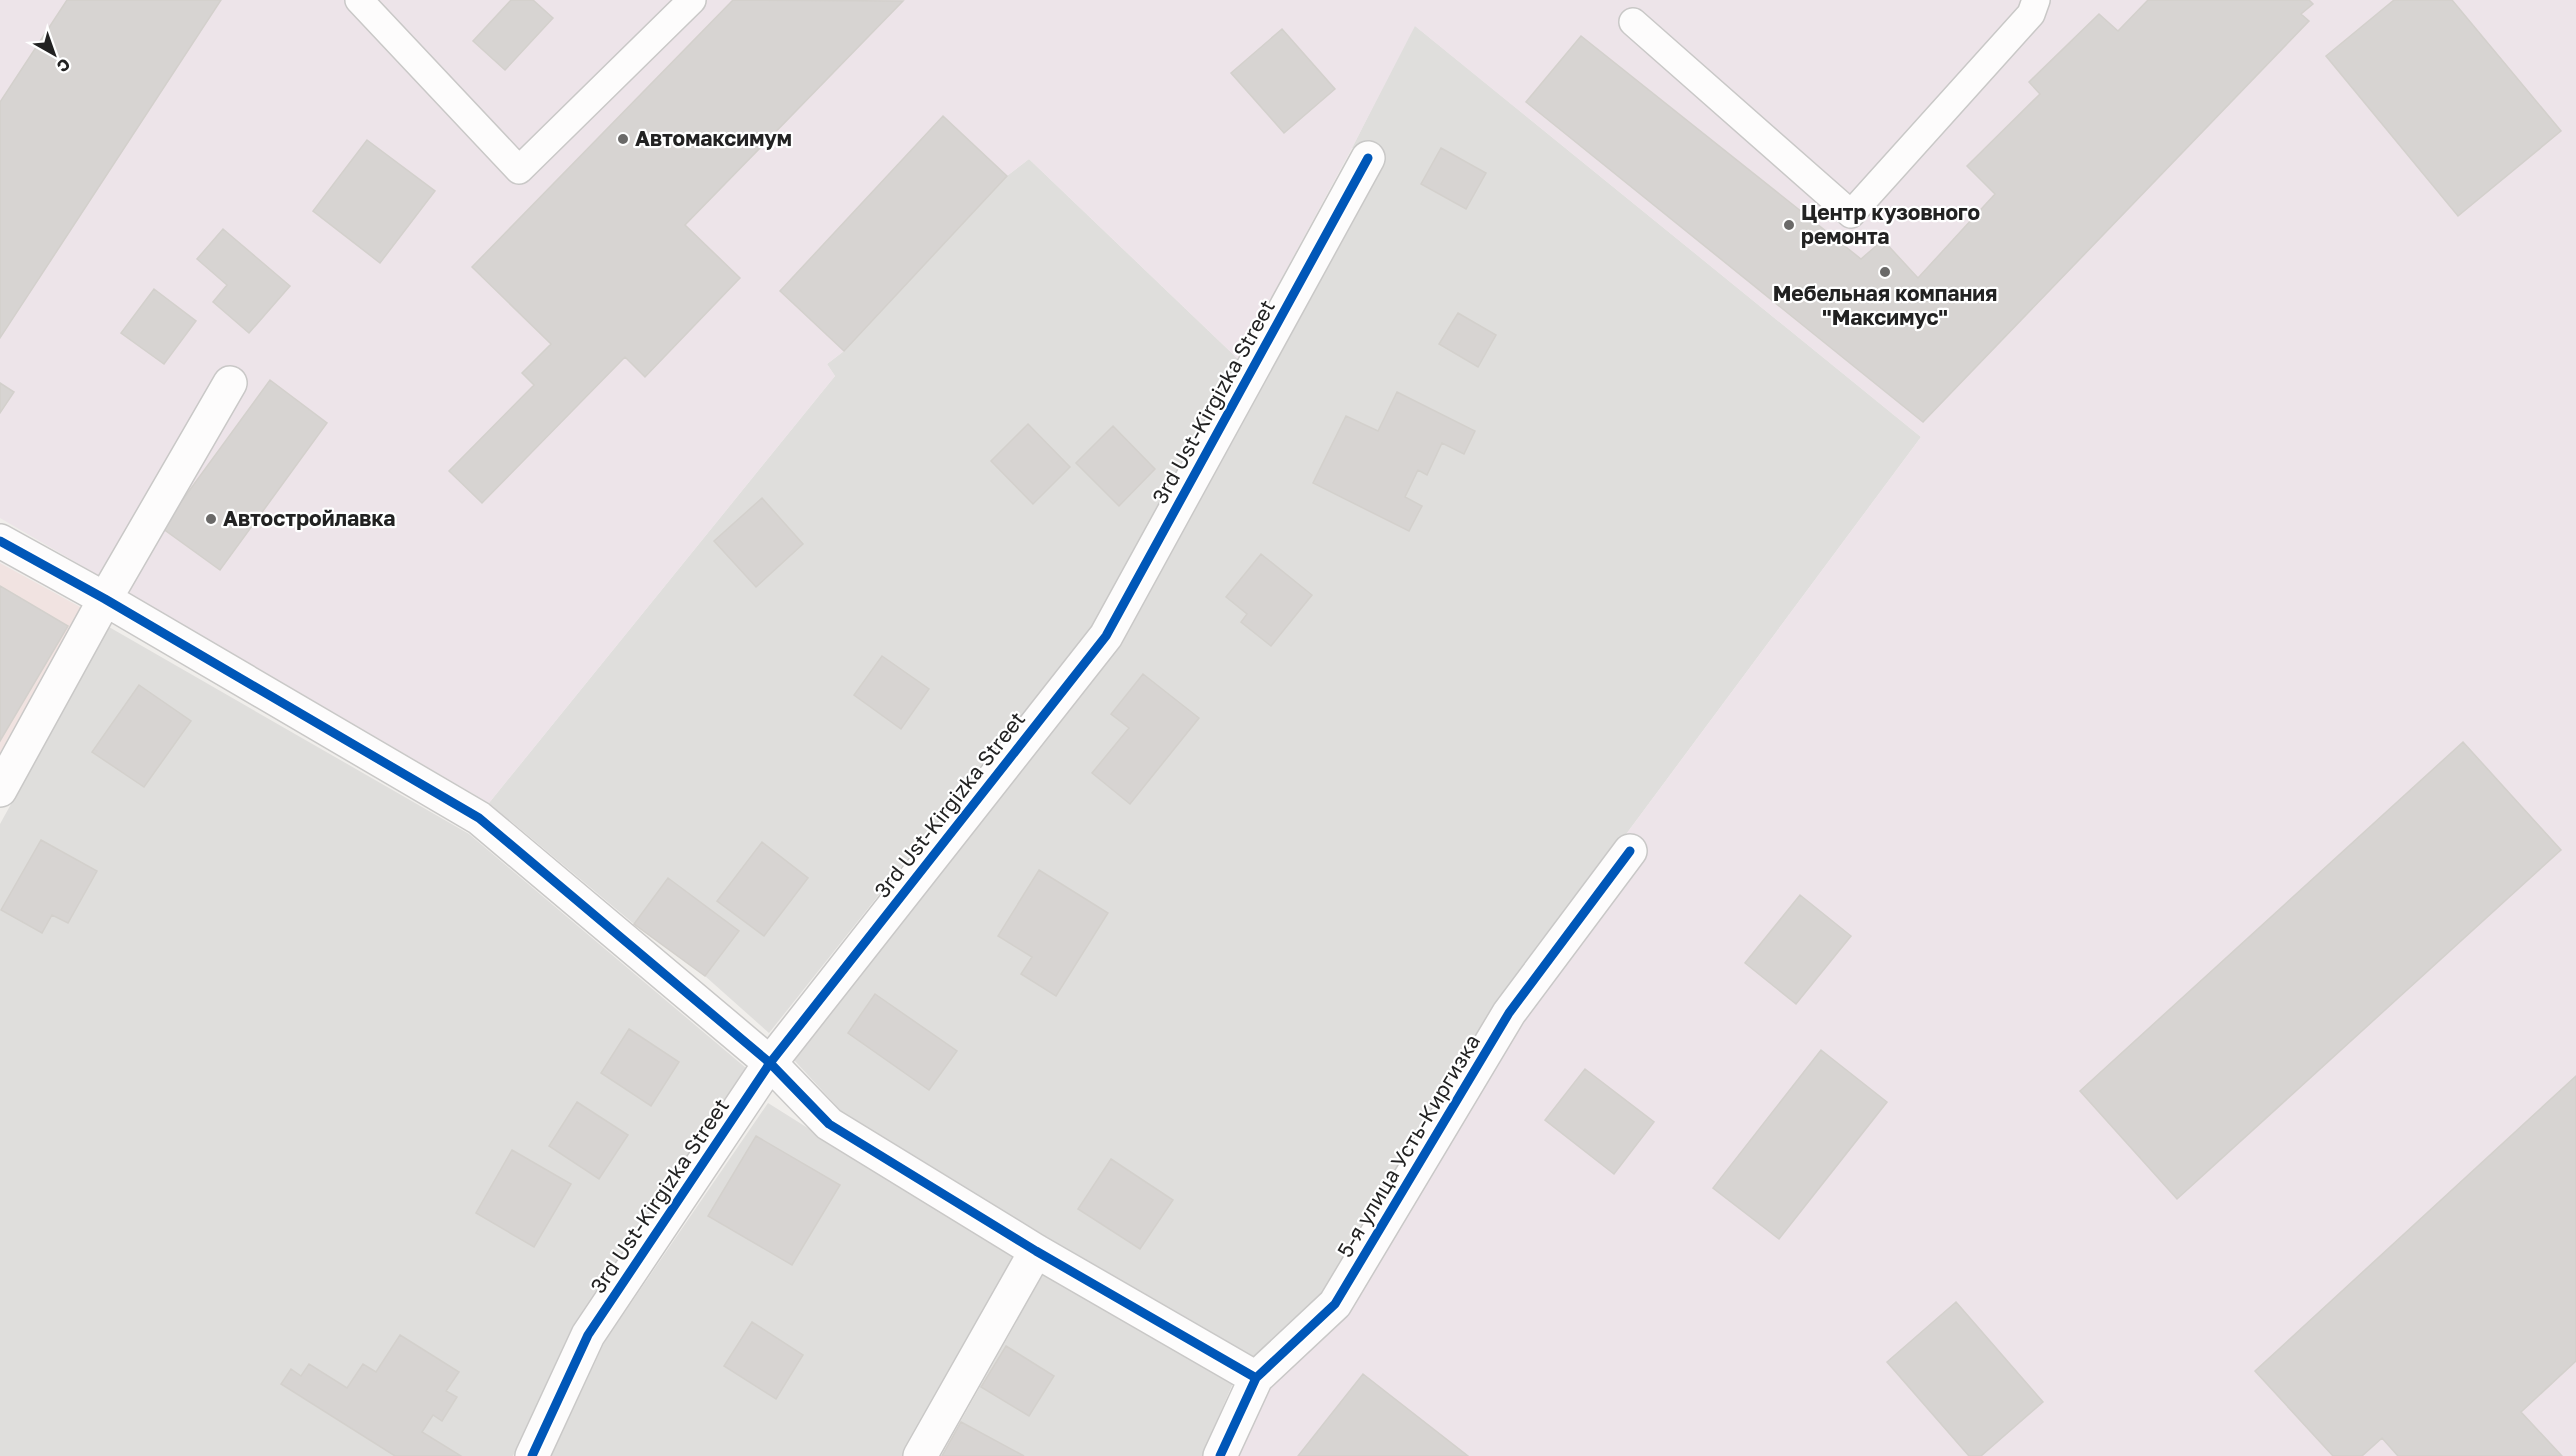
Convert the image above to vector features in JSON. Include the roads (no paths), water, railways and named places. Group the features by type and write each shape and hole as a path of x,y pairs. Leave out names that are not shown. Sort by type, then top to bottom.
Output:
{"street":[{"name":"3rd Ust-Kirgizka Street","path":"532,1456 588,1335 770,1063 1106,636 1368,158"},
{"path":"0,790 105,599 230,383"},
{"path":"0,541 105,599 479,818 770,1063 829,1124 1036,1251 1256,1378"},
{"name":"5-я улица Усть-Киргизка","path":"1220,1456 1256,1378 1335,1304 1509,1013 1630,851"},
{"path":"920,1456 1036,1251"}],"lane":[{"path":"359,0 519,170 692,0"},
{"path":"1633,22 1851,214 2031,14 2036,0"}],"place":[{"name":"Автомаксимум","path":"623,139"},
{"name":"Центр кузовного ремонта","path":"1789,225"},
{"name":"Мебельная компания \"Максимус\"","path":"1885,272"},
{"name":"Автостройлавка","path":"211,519"}]}
